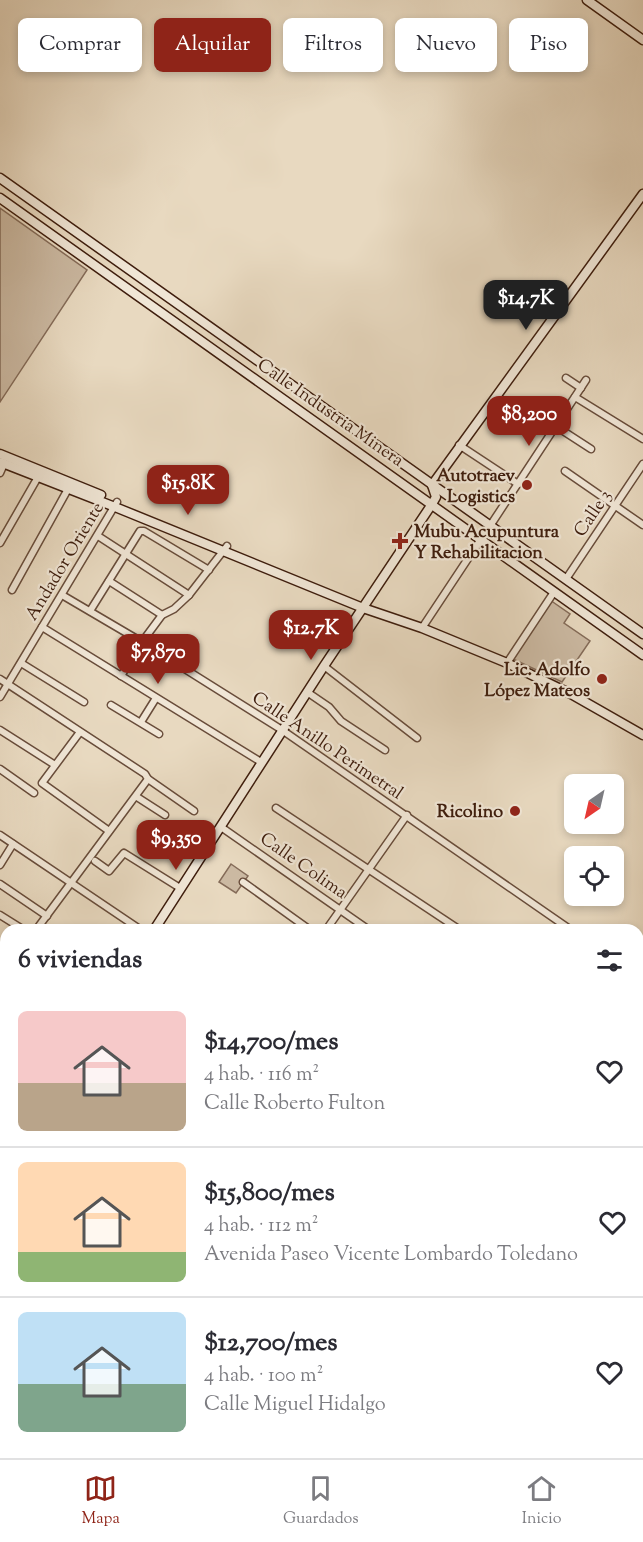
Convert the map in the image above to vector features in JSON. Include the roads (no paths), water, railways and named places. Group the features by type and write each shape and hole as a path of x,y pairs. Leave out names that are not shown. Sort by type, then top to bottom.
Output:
{"main road":[{"path":"587,0 643,40"},
{"name":"Calle Industria Minera","path":"0,178 608,610 642,630"},
{"path":"158,924 261,762 432,504 436,497 432,484 643,194"},
{"name":"Calle Industria Minera","path":"0,198 643,655"},
{"path":"0,454 225,548 363,609 422,628 507,663 571,694 643,735"},
{"path":"2,463 68,489 116,504"},
{"path":"599,623 608,610"}],"street":[{"path":"566,378 581,388"},
{"path":"490,526 586,380"},
{"path":"575,397 643,439"},
{"path":"556,427 591,449"},
{"path":"459,445 518,484"},
{"path":"0,473 2,463"},
{"name":"Calle 3","path":"566,579 643,464"},
{"path":"565,471 643,525"},
{"path":"0,543 38,477"},
{"path":"12,590 68,489"},
{"name":"Andador Oriente","path":"0,697 116,504"},
{"path":"90,611 139,532 144,531 209,570"},
{"path":"98,537 189,595"},
{"path":"422,628 481,539"},
{"path":"122,676 142,642 162,615 174,609 189,595 225,548"},
{"path":"109,581 162,615"},
{"path":"507,663 554,592"},
{"name":"Calle Anillo Perimetral","path":"62,595 282,730 563,924"},
{"path":"42,627 261,762"},
{"path":"21,663 84,702"},
{"path":"324,666 417,738"},
{"path":"0,679 194,811"},
{"path":"307,692 329,707 341,721 385,750"},
{"path":"141,722 156,698"},
{"path":"111,705 159,734"},
{"path":"0,730 55,765"},
{"path":"80,732 42,783 109,831"},
{"path":"0,769 34,793"},
{"path":"41,924 137,797 146,777"},
{"path":"137,797 165,815"},
{"path":"276,808 451,924"},
{"path":"330,924 407,815"},
{"name":"Calle Colima","path":"221,826 361,924"},
{"path":"0,835 132,924"},
{"path":"0,865 13,844"},
{"path":"95,861 109,871 124,854 180,888"},
{"path":"243,882 302,924"},
{"path":"0,884 47,916"},
{"path":"0,915 14,924"}],"place":[{"name":"Autotraev Logistics","path":"527,485"},
{"name":"Mubu Acupuntura Y Rehabilitacion","path":"400,541"},
{"name":"Lic. Adolfo López Mateos","path":"602,679"},
{"name":"Ricolino","path":"515,811"}]}
